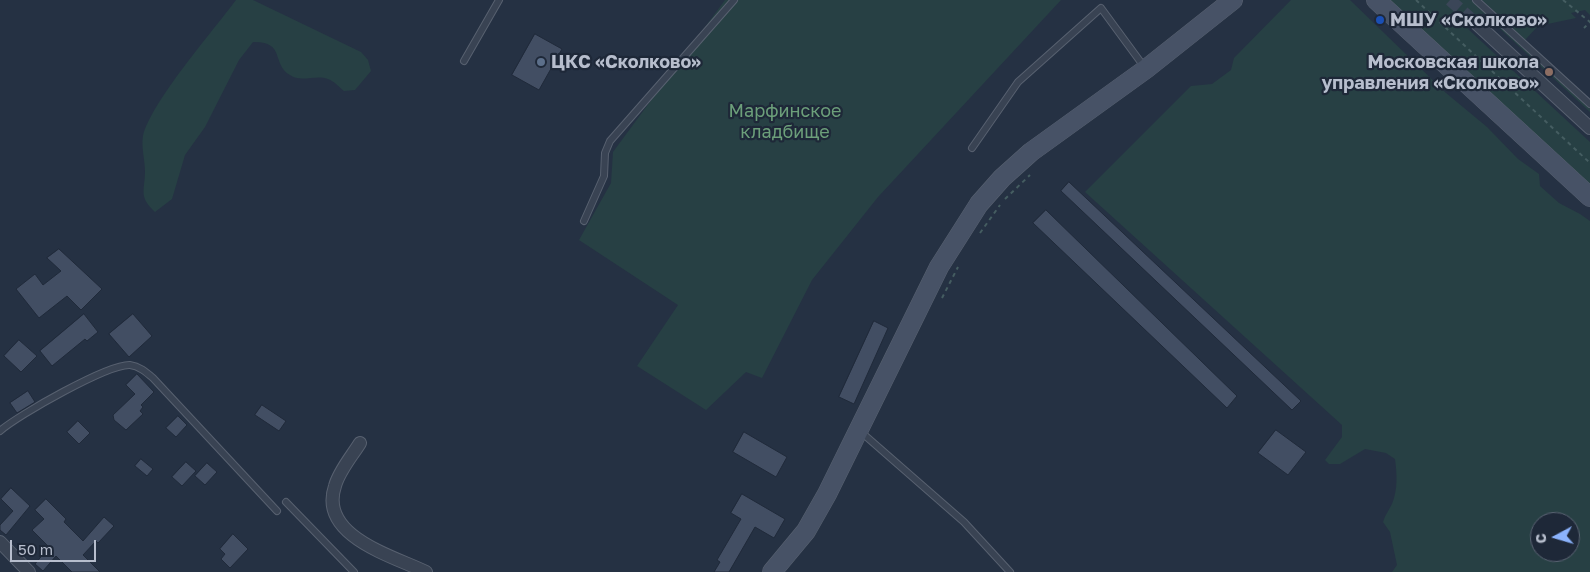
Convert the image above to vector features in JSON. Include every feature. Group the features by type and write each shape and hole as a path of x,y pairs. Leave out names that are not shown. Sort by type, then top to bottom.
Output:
{"street":[{"path":"772,572 806,531 827,494 939,267 979,204 1002,178 1031,152 1146,69 1233,0"},
{"path":"1376,0 1590,198"},
{"path":"1477,24 1590,128"},
{"path":"360,443 335,485 332,498 338,522 353,537 426,572"},
{"path":"0,542 29,572"}],"lane":[{"path":"464,61 499,0"},
{"path":"584,221 604,176 605,153 610,141 734,0"},
{"path":"1476,0 1590,104"},
{"path":"972,148 1018,82 1101,8 1146,69"},
{"path":"0,431 89,379 121,366 139,367 153,378 278,511"},
{"path":"858,430 964,522 1010,572"},
{"path":"286,502 354,572"}],"path":[{"path":"1416,0 1590,163"},
{"path":"1563,0 1590,22 1584,28"},
{"path":"976,239 1002,202 1036,169"},
{"path":"938,305 961,262"}],"green space":[{"path":"236,0 253,0 361,52 368,60 371,71 355,90 344,91 328,79 319,77 299,78 290,75 284,70 277,54 270,45 253,42 239,60 205,127 185,155 172,199 155,212 144,197 143,136 148,122 170,86"},
{"name":"Марфинское кладбище","path":"725,0 1061,0 878,197 812,280 762,378 746,372 706,410 637,366 678,305 579,240 611,183 613,152"},
{"path":"1291,0 1350,0 1446,93 1487,127 1518,159 1539,174 1540,186 1559,203 1590,221 1590,572 1392,572 1397,565 1390,532 1383,522 1395,493 1397,476 1395,459 1386,453 1365,449 1340,464 1329,464 1325,460 1342,437 1342,425 1085,192 1191,86 1212,84 1231,70 1234,58"},
{"path":"1385,0 1471,0 1590,109 1590,112 1483,13 1468,29 1590,142 1590,188"},
{"path":"1482,0 1590,0 1590,15 1585,10 1571,13 1576,18 1538,26 1525,40"}],"building":[{"path":"535,34 562,49 539,90 512,75"},
{"path":"1069,182 1301,401 1292,410 1061,191"},
{"path":"1046,210 1237,396 1227,408 1033,223"},
{"path":"59,249 102,289 81,310 67,296 39,318 16,289 35,274 43,285 61,271 47,258"},
{"path":"84,314 98,332 87,341 85,339 52,366 40,351"},
{"path":"133,314 152,336 129,357 109,334"},
{"path":"874,321 888,328 854,404 839,397"},
{"path":"19,340 37,356 21,372 4,356"},
{"path":"137,374 154,392 141,405 143,407 140,411 143,414 126,430 114,420 113,415 135,394 126,385"},
{"path":"28,391 35,402 17,413 10,403"},
{"path":"262,405 286,421 279,431 255,415"},
{"path":"178,416 187,425 176,437 166,428"},
{"path":"78,421 90,433 79,444 67,432"},
{"path":"1276,430 1306,452 1288,475 1258,453"},
{"path":"744,432 787,457 776,477 733,452"},
{"path":"141,459 153,469 147,476 135,466"},
{"path":"186,462 196,471 182,486 172,477"},
{"path":"207,463 217,472 205,485 195,476"},
{"path":"11,488 30,506 6,535 0,530 0,525 13,511 1,499"},
{"path":"742,494 785,519 774,538 755,527 729,572 714,572 720,562 717,560 741,519 731,513"},
{"path":"46,499 66,519 64,522 83,541 104,517 114,526 83,555 100,572 72,572 56,556 43,571 35,564 49,547 32,530 44,519 35,510"},
{"path":"233,534 248,549 230,568 221,559 225,554 220,549"}],"tunnel":[{"path":"1450,0 1477,24"}],"place":[{"name":"МШУ «Сколково»","path":"1380,20"},
{"name":"ЦКС «Сколково»","path":"541,62"},
{"name":"Московская школа управления «Сколково»","path":"1549,72"}]}
